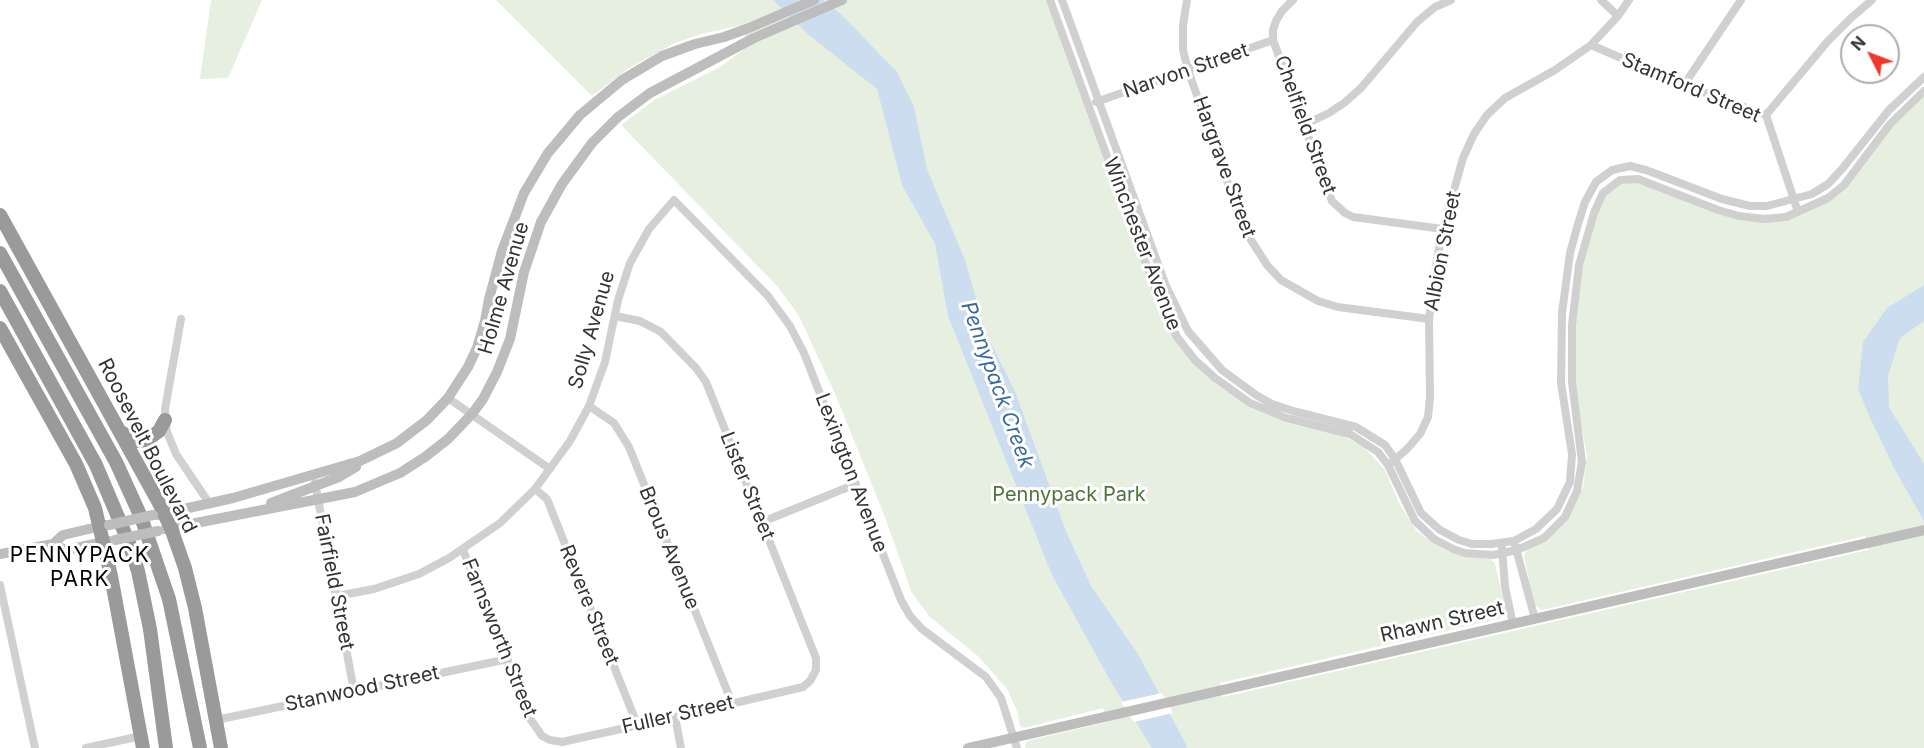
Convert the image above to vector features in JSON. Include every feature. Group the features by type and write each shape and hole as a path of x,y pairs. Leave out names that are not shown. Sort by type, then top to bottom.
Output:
{"highway":[{"name":"Roosevelt Boulevard","path":"0,215 121,432 190,588 221,748"},
{"name":"Roosevelt Boulevard","path":"0,253 116,462 141,517 169,599 200,748"},
{"path":"0,291 96,465 126,534 138,571 148,619 166,748"},
{"path":"0,328 79,471 105,526 142,742"},
{"path":"121,432 136,441 147,440 159,431 165,420"}],"main road":[{"name":"Holme Avenue","path":"109,541 355,492 400,473 425,457 448,439 483,399 505,356 524,272 541,222 580,158 618,117 650,93 752,33 814,0"},
{"name":"Holme Avenue","path":"105,526 275,487 373,455 410,434 448,398 468,367 477,348 495,276 518,209 548,153 580,115 622,80 662,57 695,44 752,33 842,0"},
{"path":"248,512 339,477 373,455"},
{"path":"0,554 52,544 63,535 105,526"},
{"name":"Rhawn Street","path":"968,748 1016,743 1080,723 1924,530"},
{"path":"52,544 66,550 109,541"}],"street":[{"name":"Winchester Avenue","path":"1050,0 1164,312 1177,336 1189,352 1224,385 1254,405 1286,418 1350,434 1378,452 1388,465 1408,511 1423,531 1453,549 1466,553 1493,555 1516,550 1544,538 1565,517 1577,491 1582,462 1572,382 1571,357 1575,294 1587,236 1601,197"},
{"name":"Winchester Avenue","path":"1062,0 1157,261 1175,307 1188,331 1222,370 1259,396 1293,411 1356,427 1385,445 1395,459 1421,513 1430,522 1459,540 1472,544 1501,544 1514,541 1536,530 1557,509 1569,482 1572,454 1561,382 1562,313 1578,224 1596,182 1612,170 1630,166 1736,203 1767,206 1812,194 1828,184 1888,110 1924,77"},
{"name":"Hargrave Street","path":"1187,0 1183,25 1183,50 1188,70 1244,229 1267,265 1281,280 1318,300 1338,307 1429,319"},
{"name":"Narvon Street","path":"1088,104 1273,40 1276,21 1293,0"},
{"path":"1304,125 1344,103 1361,88 1417,22 1435,8 1451,0"},
{"path":"1601,0 1618,16"},
{"name":"Albion Street","path":"1388,465 1420,434 1428,417 1429,319 1443,229 1463,158 1474,134 1505,98 1555,70 1591,45 1618,16 1629,0"},
{"path":"1684,85 1740,0"},
{"path":"1766,115 1828,41 1872,0"},
{"name":"Chelfield Street","path":"1273,40 1332,201 1353,217 1443,229"},
{"name":"Stamford Street","path":"1591,45 1684,85 1766,115 1798,212"},
{"path":"1591,190 1601,197 1620,180 1638,179 1739,216 1764,219 1786,217 1828,198 1844,185 1890,124 1924,91"},
{"name":"Solly Avenue","path":"337,596 374,589 419,574 463,550 500,523 535,489 570,441 589,406 605,362 624,280 639,246 674,200"},
{"name":"Lexington Avenue","path":"674,200 768,296 790,326 804,353 901,600 910,616 935,640 986,677 1000,698 1016,743"},
{"path":"1147,265 1157,261"},
{"name":"Lister Street","path":"615,316 640,321 661,332 696,368 706,382 816,658 816,670 810,681 803,687 793,689"},
{"path":"181,319 166,398 165,420 170,444 209,503"},
{"path":"1561,382 1572,382"},
{"path":"1254,405 1259,396"},
{"path":"448,398 550,470"},
{"name":"Brous Avenue","path":"589,406 614,423 629,447 732,703"},
{"name":"Fairfield Street","path":"314,473 354,691"},
{"path":"762,522 856,484"},
{"name":"Revere Street","path":"535,489 547,499 638,724"},
{"path":"1514,541 1535,619"},
{"path":"1501,544 1505,587 1513,624"},
{"name":"Farnsworth Street","path":"463,550 534,726"},
{"path":"0,585 35,748"},
{"name":"Stanwood Street","path":"216,720 508,659"},
{"name":"Fuller Street","path":"534,726 542,736 562,742 793,689"},
{"path":"675,717 681,748"},
{"path":"86,748 142,742"}],"green space":[{"path":"211,0 262,0 228,78 200,79"},
{"name":"Pennypack Park","path":"496,0 1047,0 1155,296 1170,331 1193,362 1216,384 1251,408 1287,423 1343,436 1364,447 1385,470 1399,503 1416,530 1449,552 1490,559 1495,563 1506,612 1502,618 1220,683 1223,697 1868,550 1865,536 1542,610 1534,605 1524,556 1526,551 1550,536 1566,520 1583,487 1587,456 1576,396 1574,341 1578,292 1585,254 1603,197 1622,183 1639,183 1712,212 1745,221 1764,222 1802,214 1831,199 1891,128 1924,95 1924,748 1025,748 1026,742 1031,740 1107,722 1103,708 1024,728 1020,726 1017,711 1007,689 979,657 930,617 912,593 883,512 836,396 799,316 778,287 621,125 656,99 720,67 747,47 743,25 701,34 675,43 629,68 592,96"}],"water":[{"name":"Pennypack Creek","path":"773,0 823,0 841,14 897,72 914,107 927,169 965,260 986,333 1014,389 1066,531 1091,586 1138,654 1188,748 1152,748 1111,682 1052,575 948,316 935,244 902,185 877,89 809,35"},
{"path":"1924,285 1924,321 1900,338 1888,376 1889,407 1924,464 1924,521 1895,470 1858,389 1863,342 1887,308"}],"pier":[{"path":"1162,693 1173,713 1134,722 1121,702"}],"district":[{"name":"PENNYPACK PARK","path":"80,568"}]}
